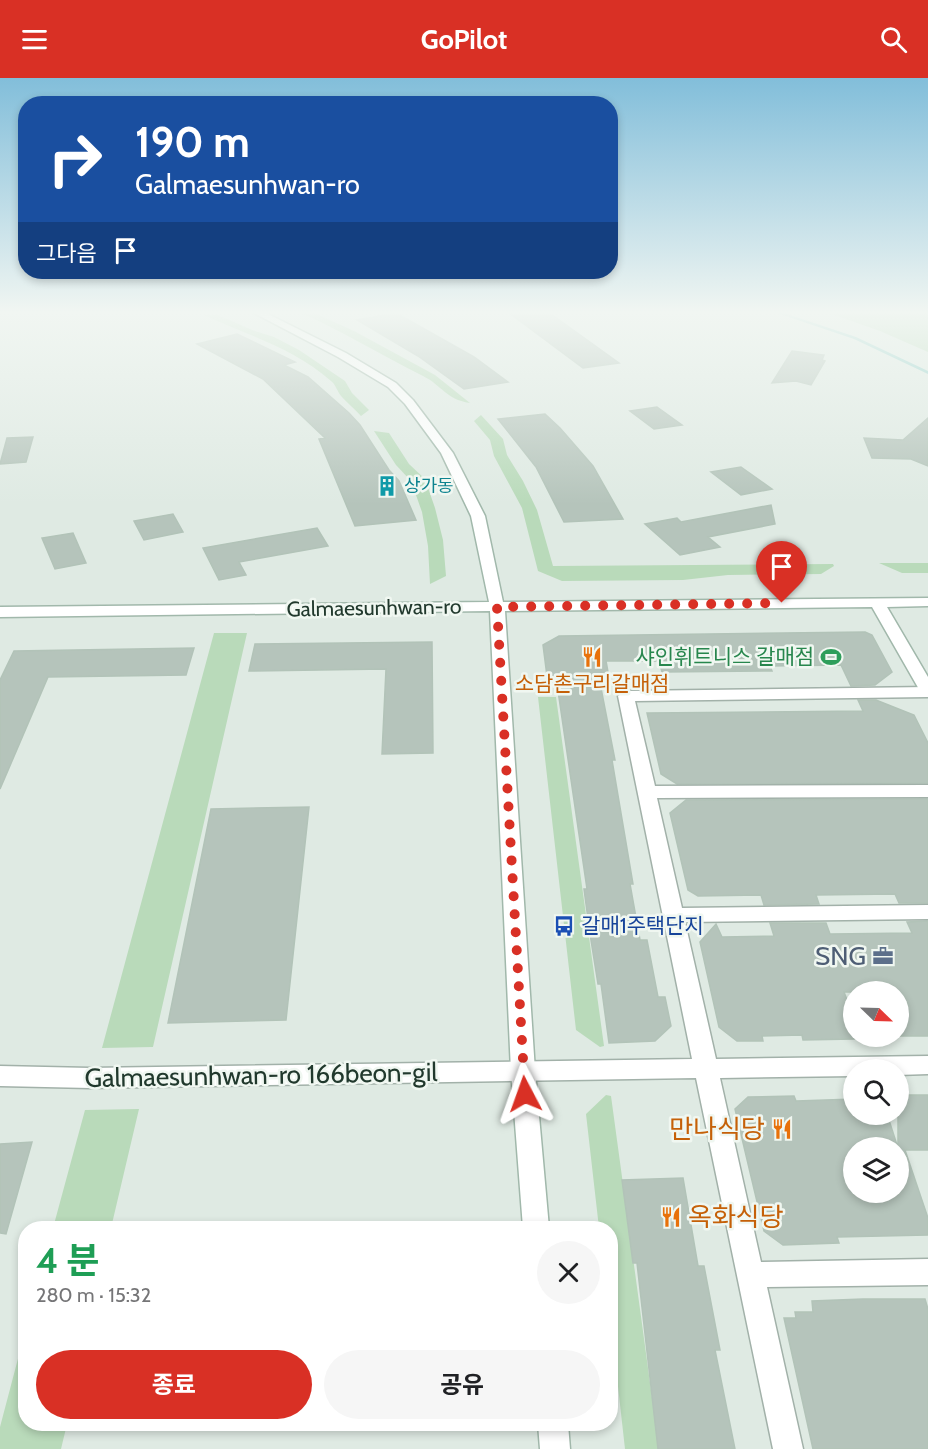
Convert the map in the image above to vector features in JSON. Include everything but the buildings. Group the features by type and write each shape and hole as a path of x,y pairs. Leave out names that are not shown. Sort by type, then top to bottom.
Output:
{"street":[{"path":"379,376 410,402 447,453 478,516 497,607 523,1071 535,1221"},
{"path":"788,1449 626,696 928,692 877,602"},
{"name":"Galmaesunhwan-ro","path":"0,612 928,602"},
{"path":"648,792 928,790"},
{"path":"673,915 928,912"},
{"name":"Galmaesunhwan-ro 166beon-gil","path":"0,1076 90,1078 928,1065"},
{"path":"750,1275 928,1272"},
{"path":"553,1431 555,1449"}],"green space":[{"path":"324,376 338,376 345,381 352,393 369,410 361,416 341,396 333,383"},
{"path":"423,376 436,376 470,403 449,395"},
{"path":"481,415 503,439 507,455 537,510 553,566 833,564 834,566 821,574 728,575 683,580 562,581 538,571 522,508 494,456 490,440 474,421"},
{"path":"374,431 389,433 409,464 425,479 443,540 446,576 430,584 428,546 422,512 411,481 396,465"},
{"path":"879,563 928,563 928,573 902,573"},
{"path":"214,633 247,633 153,1047 102,1048"},
{"path":"538,697 556,697 604,1046 600,1047 576,1030"},
{"path":"606,1095 611,1096 659,1449 625,1449 618,1386 618,1221 598,1221 586,1114"},
{"path":"139,1109 113,1221 55,1221 85,1110"},
{"path":"18,1359 18,1431 65,1431 61,1449 0,1449 0,1427"}],"place":[{"name":"상가동","path":"387,486"},
{"name":"소담촌구리갈매점","path":"592,657"},
{"name":"샤인휘트니스 갈매점","path":"831,657"},
{"name":"갈매1주택단지","path":"564,926"},
{"name":"SNG","path":"883,956"},
{"name":"만나식당","path":"782,1129"},
{"name":"옥화식당","path":"671,1217"}],"route":[{"path":"525,1094 497,607 782,603"}]}
